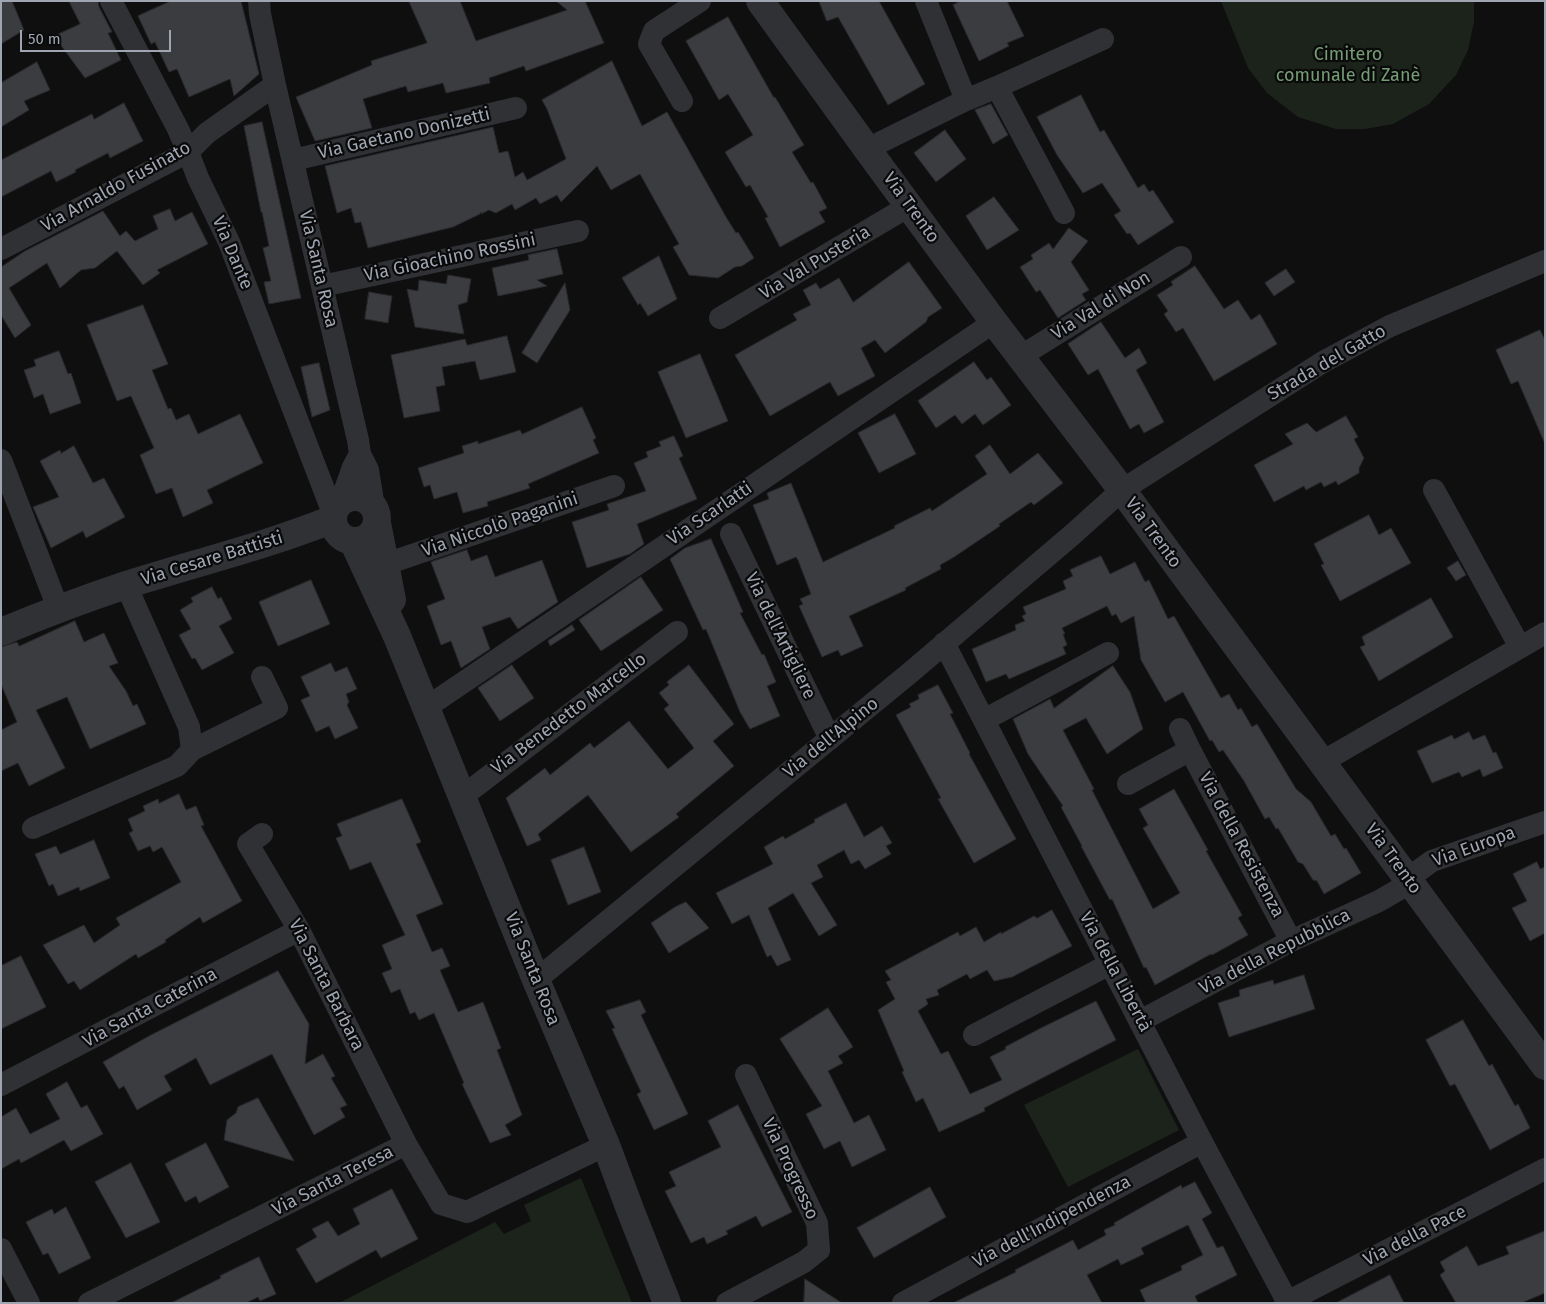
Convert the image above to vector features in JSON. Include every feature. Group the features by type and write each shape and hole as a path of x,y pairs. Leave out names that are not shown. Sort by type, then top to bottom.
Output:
{"street":[{"name":"Via Dante","path":"111,1 188,152 198,178 229,242 339,521"},
{"name":"Via Santa Rosa","path":"259,1 275,85 360,454 368,470 375,515 386,564 397,636"},
{"path":"682,101 649,44 654,31 700,1"},
{"name":"Via Trento","path":"760,1 994,322 1022,356 1122,490 1545,1066"},
{"path":"926,1 966,100"},
{"path":"867,149 966,100 1103,38"},
{"name":"Via Arnaldo Fusinato","path":"1,249 188,152 207,133 275,85"},
{"path":"998,87 1064,213"},
{"name":"Via Gaetano Donizetti","path":"293,160 516,108"},
{"name":"Via Val Pusteria","path":"720,318 909,206"},
{"name":"Via Gioachino Rossini","path":"322,286 578,231"},
{"name":"Via Val di Non","path":"1022,356 1181,257"},
{"name":"Strada del Gatto","path":"1122,490 1323,362 1390,326 1545,261"},
{"name":"Via Scarlatti","path":"427,708 994,322"},
{"path":"339,521 353,467 360,454"},
{"path":"1,460 58,608"},
{"name":"Via Niccolò Paganini","path":"386,564 614,486"},
{"name":"Via dell'Alpino","path":"536,980 911,672 1122,490"},
{"path":"1434,490 1520,647"},
{"path":"355,496 369,501 375,515 375,529 366,538 339,521 348,498 355,496"},
{"name":"Via Santa Rosa","path":"339,521 397,636 536,980 606,1144 667,1303"},
{"name":"Via Cesare Battisti","path":"1,632 58,608 126,585 339,521"},
{"name":"Via dell'Artigliere","path":"731,534 830,739"},
{"name":"Via Cesare Battisti","path":"126,585 189,727 192,750"},
{"name":"Via Benedetto Marcello","path":"463,796 677,632"},
{"path":"1322,762 1545,633"},
{"name":"Via della Libertà","path":"944,643 1286,1302"},
{"path":"984,720 1108,653"},
{"path":"33,828 177,766 192,750 277,708 262,677"},
{"name":"Via della Resistenza","path":"1180,729 1291,940"},
{"path":"1128,784 1190,750"},
{"name":"Via Europa","path":"1408,879 1432,861 1545,822"},
{"name":"Via Santa Barbara","path":"262,834 248,844 299,930 406,1144"},
{"name":"Via della Repubblica","path":"1140,1021 1291,940 1379,901 1398,890 1408,879"},
{"name":"Via Santa Caterina","path":"1,1086 299,930"},
{"path":"974,1034 1110,964"},
{"name":"Via Progresso","path":"727,1303 804,1262 818,1250 817,1223 746,1075"},
{"name":"Via dell'Indipendenza","path":"903,1303 1202,1142"},
{"name":"Via Santa Teresa","path":"89,1303 406,1144 441,1204 467,1212 606,1144"},
{"name":"Via della Pace","path":"1286,1302 1545,1169"},
{"path":"1,1248 29,1303"}],"green space":[{"name":"Cimitero comunale di Zanè","path":"1221,1 1474,1 1474,22 1468,50 1456,75 1429,104 1393,124 1365,129 1336,129 1298,117 1267,93 1248,68"},
{"path":"1138,1049 1179,1130 1068,1187 1024,1105"},
{"path":"581,1178 632,1303 339,1303 495,1222 504,1234 531,1221 524,1205"}],"building":[{"path":"1,1 12,1 24,30 1,44"},
{"path":"69,1 98,1 99,7 112,32 108,33 121,60 85,78 54,36 80,24"},
{"path":"171,1 241,1 259,74 234,96 230,79 189,97 177,69 169,72 155,42 151,44 138,16"},
{"path":"409,1 460,1 476,41 567,10 556,1 585,1 604,43 526,71 524,66 489,78 490,83 446,93 443,83 408,92 406,86 363,99 372,128 315,141 296,97 372,65 371,61 427,43"},
{"path":"819,1 879,1 925,84 888,105 838,17 827,21"},
{"path":"961,1 1007,1 1024,36 1007,43 1009,46 979,61 953,5"},
{"path":"728,17 774,98 804,145 792,152 811,183 813,182 827,208 819,212 825,222 780,247 765,218 768,217 750,185 746,187 725,152 753,135 728,94 719,100 686,41"},
{"path":"612,61 642,126 667,112 726,217 754,258 718,278 689,275 673,247 679,244 640,174 611,190 597,166 561,202 557,195 540,204 536,198 515,210 512,204 496,213 489,210 481,214 481,212 453,227 368,248 361,222 355,223 351,208 337,213 325,166 493,127 499,153 508,151 515,177 523,172 527,180 566,159 542,100"},
{"path":"37,62 50,90 24,101 29,110 1,127 1,83"},
{"path":"1081,95 1100,132 1104,130 1138,188 1144,184 1149,192 1153,190 1174,222 1138,245 1130,233 1127,234 1114,215 1121,211 1102,183 1083,193 1057,155 1037,117"},
{"path":"124,103 143,141 110,158 108,153 56,182 51,171 1,197 1,160 92,114 94,119"},
{"path":"991,104 1008,135 993,144 975,110"},
{"path":"262,122 301,298 269,304 264,282 271,281 263,248 269,246 244,126"},
{"path":"945,130 966,159 936,182 914,153"},
{"path":"994,197 1019,230 987,250 966,216"},
{"path":"170,209 175,221 192,212 208,244 157,270 160,273 143,285 117,251 95,268 81,270 60,288 47,263 9,288 31,325 15,338 1,315 1,267 25,251 103,211 120,236 126,231 135,241 158,229 153,216"},
{"path":"1069,228 1088,241 1071,262 1089,290 1082,294 1086,300 1058,318 1040,290 1036,292 1020,267 1033,259 1031,255 1049,243 1053,249"},
{"path":"557,249 563,274 537,280 547,286 498,296 492,268 529,260 528,255"},
{"path":"659,256 677,299 648,316 640,303 638,305 622,278"},
{"path":"909,262 942,308 928,317 926,322 885,353 875,340 861,348 875,376 838,396 830,382 770,416 735,355 797,320 793,314 811,305 803,290 816,283 820,289 839,278 853,302"},
{"path":"1195,266 1224,309 1238,300 1251,320 1260,314 1277,344 1214,381 1183,328 1176,332 1164,314 1168,311 1157,295 1173,285 1171,282"},
{"path":"1286,269 1295,282 1274,296 1265,283"},
{"path":"448,275 471,279 467,302 458,305 464,334 415,327 407,289 418,291 419,280 446,284"},
{"path":"565,283 570,310 537,363 522,353"},
{"path":"369,292 392,296 388,323 365,319"},
{"path":"143,305 168,364 152,370 168,409 171,408 176,420 189,414 198,434 240,414 263,463 207,490 213,503 183,517 172,488 156,494 140,455 154,448 131,396 117,401 87,325"},
{"path":"1101,322 1125,358 1139,348 1147,363 1136,370 1164,422 1144,433 1139,424 1130,429 1098,369 1088,375 1068,344"},
{"path":"1540,330 1545,340 1545,444 1518,381 1511,384 1496,350"},
{"path":"507,336 516,372 480,380 475,361 442,367 445,385 436,387 440,411 404,418 391,355 465,339 467,345"},
{"path":"59,351 68,374 71,373 81,403 50,414 43,394 34,398 24,370 36,366 34,360"},
{"path":"700,354 728,421 686,438 658,372"},
{"path":"974,362 987,380 991,377 1011,405 983,425 975,414 962,424 955,415 936,428 918,401"},
{"path":"319,363 330,410 312,417 301,367"},
{"path":"582,407 596,438 593,440 599,453 528,484 530,488 487,502 488,506 463,513 457,492 434,499 430,485 424,487 418,468 464,453 462,446 478,441 478,444 520,430 522,434"},
{"path":"895,414 916,454 879,473 858,433"},
{"path":"1346,416 1358,437 1354,439 1364,458 1359,468 1359,473 1338,485 1336,481 1324,487 1321,482 1306,490 1304,486 1274,502 1254,465 1293,444 1285,434 1307,423 1316,432"},
{"path":"674,436 683,456 679,458 697,499 637,524 644,544 630,554 587,568 572,522 609,510 607,504 646,491 634,463 648,457 646,452 661,446 659,442"},
{"path":"990,445 1010,474 1038,453 1063,483 1034,505 1031,502 999,524 1000,526 940,565 941,569 905,588 906,590 849,616 863,646 841,656 838,650 822,657 799,606 803,604 800,599 811,594 798,560 796,557 777,565 753,505 769,499 767,493 791,483 823,562 895,528 894,526 930,508 932,511 987,474 975,456"},
{"path":"74,446 93,483 104,478 125,517 86,538 83,531 51,548 33,507 59,497 40,461 60,450 61,453"},
{"path":"1369,515 1379,535 1391,528 1411,563 1340,601 1321,565 1324,564 1314,544"},
{"path":"711,539 743,612 740,613 762,655 764,654 776,682 767,686 780,716 750,729 740,712 706,629 703,630 670,559 685,548"},
{"path":"467,550 471,561 487,555 495,577 542,560 558,602 518,629 510,617 482,627 490,649 461,668 451,641 441,645 427,606 445,599 431,562"},
{"path":"1101,556 1110,574 1135,562 1145,582 1149,580 1168,619 1174,616 1221,698 1229,694 1238,710 1241,708 1252,727 1257,724 1296,789 1311,802 1331,836 1335,834 1361,873 1324,894 1317,881 1313,880 1303,864 1298,862 1278,828 1276,829 1269,817 1265,819 1244,781 1223,750 1219,752 1212,740 1210,741 1183,692 1165,702 1141,660 1134,616 1121,623 1116,614 1112,616 1107,606 1062,628 1067,645 1063,647 1066,654 1009,679 1006,674 986,682 972,649 1016,630 1015,625 1025,621 1022,616 1026,614 1023,607 1066,589 1063,581 1073,576 1070,570"},
{"path":"1458,561 1466,575 1456,581 1447,568"},
{"path":"641,577 663,610 601,651 579,620"},
{"path":"311,580 330,624 278,646 259,602"},
{"path":"212,587 218,599 221,597 232,619 219,626 234,653 202,670 195,658 192,659 179,635 191,629 180,610 193,602 191,598"},
{"path":"1431,598 1453,637 1379,681 1360,647 1365,645 1362,637"},
{"path":"75,621 84,642 104,633 118,663 109,666 126,691 133,706 137,704 146,724 90,749 67,697 36,710 65,768 29,786 18,763 1,771 1,730 17,722 1,684 1,647 17,642 19,646"},
{"path":"572,625 575,630 550,646 548,641"},
{"path":"331,663 335,672 347,667 357,689 346,694 349,702 347,705 358,728 335,739 329,726 316,732 301,700 310,696 301,677"},
{"path":"512,665 534,698 500,721 478,688"},
{"path":"689,665 734,724 713,741 734,766 676,814 679,817 631,852 588,795 538,834 541,840 527,846 506,798 545,768 550,775 590,743 594,748 629,721 668,769 694,748 664,709 669,705 659,693 669,685 667,682"},
{"path":"1113,666 1130,692 1143,729 1107,754 1086,718 1063,730 1094,789 1092,790 1153,909 1180,893 1143,828 1148,825 1139,809 1174,789 1242,915 1238,918 1248,935 1155,985 1146,967 1144,968 1112,899 1110,900 1081,846 1061,807 1063,806 1028,754 1013,719 1050,699 1054,708"},
{"path":"938,685 953,713 950,714 969,754 1016,839 974,863 938,799 941,798 896,715 911,707 909,704 919,699 918,695"},
{"path":"1469,732 1473,740 1485,735 1493,753 1496,752 1503,768 1483,777 1480,769 1462,777 1459,772 1432,783 1417,751 1452,735 1454,739"},
{"path":"179,794 186,810 196,806 204,825 201,826 242,901 203,923 200,917 165,940 166,942 138,958 136,954 80,990 74,981 68,984 43,945 84,925 94,943 120,925 116,918 181,882 162,847 153,852 150,846 138,851 129,833 133,831 128,819 145,811 143,806 158,799 159,803"},
{"path":"402,799 421,842 416,844 443,904 416,915 432,952 442,948 450,966 440,970 458,1012 483,1002 501,1048 497,1050 522,1115 505,1125 511,1135 490,1143 462,1084 464,1083 434,1013 419,1020 415,1012 410,1014 400,989 391,993 382,973 392,969 382,945 405,935 371,862 350,870 336,838 342,836 337,824"},
{"path":"846,803 864,837 882,826 892,843 886,846 891,854 865,869 859,860 851,864 844,850 817,865 823,877 811,883 837,925 819,936 793,893 768,908 791,960 777,966 771,955 767,957 749,915 732,924 716,893 773,864 764,847 783,836 785,839 815,822 814,820"},
{"path":"94,840 110,878 80,891 79,887 58,896 53,884 49,886 35,854 56,846 60,854"},
{"path":"584,847 601,892 568,905 551,860"},
{"path":"1537,862 1540,869 1545,867 1545,933 1530,941 1512,908 1527,901 1513,874"},
{"path":"686,902 709,928 669,953 651,923"},
{"path":"1052,910 1072,946 1012,977 994,981 987,970 970,979 967,974 937,990 939,995 926,999 928,1004 918,1011 941,1054 948,1051 970,1094 1002,1080 990,1057 1006,1049 1005,1047 1096,1001 1116,1040 984,1108 985,1111 939,1132 923,1098 916,1102 878,1010 895,999 886,982 891,980 885,971 958,932 960,936 976,927 984,942 1034,916 1037,918"},
{"path":"21,956 46,1007 1,1029 1,966"},
{"path":"278,971 309,1024 305,1064 323,1054 335,1076 331,1078 347,1105 340,1108 345,1117 314,1135 272,1054 210,1085 196,1058 164,1076 172,1090 137,1110 124,1086 119,1089 103,1062 149,1036"},
{"path":"1304,975 1315,1009 1229,1037 1218,1003 1240,996 1239,990 1273,980 1274,984"},
{"path":"640,1000 646,1012 641,1015 688,1114 654,1130 637,1094 641,1092 612,1029 615,1028 606,1011"},
{"path":"828,1008 853,1047 838,1056 843,1063 828,1071 854,1123 869,1115 886,1150 852,1167 840,1141 824,1149 806,1114 822,1106 780,1039"},
{"path":"1463,1020 1489,1066 1492,1064 1515,1106 1518,1104 1530,1128 1490,1150 1455,1084 1450,1086 1426,1040"},
{"path":"67,1082 81,1108 87,1105 103,1134 71,1151 64,1140 21,1163 19,1159 1,1169 1,1117 16,1108 30,1134 60,1119 46,1094"},
{"path":"258,1098 294,1161 224,1140 227,1120 236,1113 238,1107"},
{"path":"738,1105 792,1212 762,1227 756,1216 726,1231 728,1234 707,1244 704,1237 691,1243 665,1191 676,1186 669,1172 721,1147 708,1121"},
{"path":"206,1143 229,1187 199,1203 196,1196 185,1202 165,1164"},
{"path":"131,1163 160,1222 126,1238 95,1182"},
{"path":"1195,1182 1212,1213 1202,1219 1217,1248 1223,1246 1237,1275 1195,1296 1198,1303 1146,1303 1140,1290 1182,1270 1181,1266 1203,1255 1188,1225 1141,1248 1144,1254 1121,1265 1118,1259 1087,1275 1102,1303 953,1303 1016,1272 1015,1270 1073,1240 1078,1250 1106,1235 1104,1230 1115,1225 1114,1223 1181,1185 1182,1188"},
{"path":"930,1187 946,1217 874,1258 857,1228"},
{"path":"392,1189 418,1239 381,1258 376,1250 316,1283 296,1249 317,1237 312,1229 328,1221 338,1236 360,1224 353,1209"},
{"path":"66,1207 91,1258 59,1274 48,1253 43,1255 26,1222 52,1209 54,1214"},
{"path":"1545,1231 1545,1293 1521,1303 1456,1303 1440,1275 1445,1271 1440,1262 1467,1246 1478,1266 1509,1254 1506,1247"},
{"path":"259,1257 276,1294 260,1301 258,1297 246,1303 171,1303 221,1278 220,1276"},
{"path":"1390,1275 1404,1303 1336,1303"},
{"path":"805,1279 842,1303 804,1303"}]}
